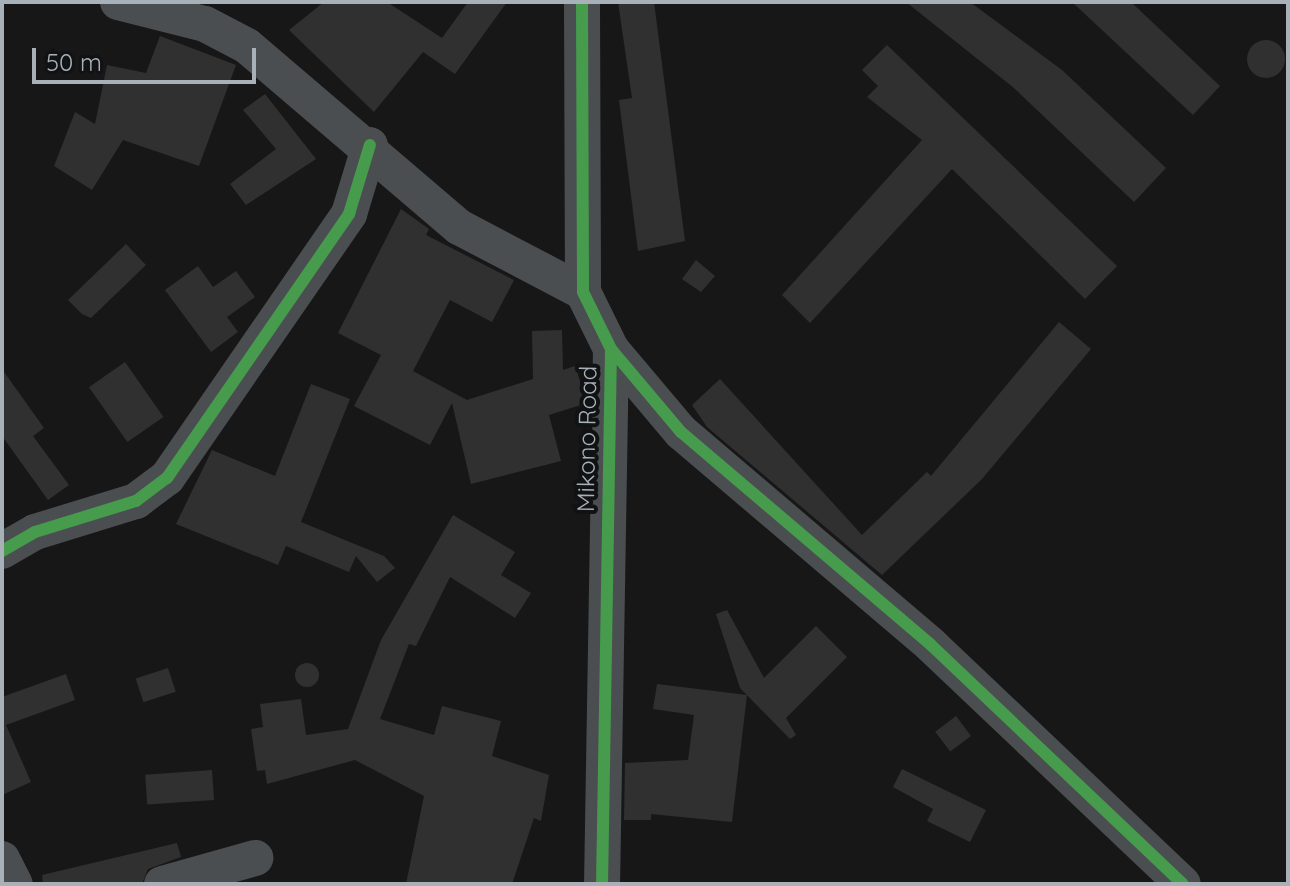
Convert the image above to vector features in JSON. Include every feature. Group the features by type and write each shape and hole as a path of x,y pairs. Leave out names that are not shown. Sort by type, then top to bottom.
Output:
{"street":[{"path":"118,2 205,24 247,46 370,145 459,227 583,292"},
{"name":"Mikono Road","path":"582,2 583,292 611,349 602,884"},
{"path":"2,551 35,532 136,501 167,478 349,214 370,145"},
{"path":"611,349 681,432 931,645 1183,884"},
{"path":"162,884 255,858"},
{"path":"2,859 15,884"}],"building":[{"path":"324,2 387,2 442,38 468,2 507,2 455,74 423,52 374,112 289,30"},
{"path":"618,2 654,2 685,241 638,251 619,100 632,98"},
{"path":"906,2 970,2 1062,70 1166,168 1134,202 1014,88"},
{"path":"1072,2 1131,2 1220,86 1193,115"},
{"path":"160,36 236,65 199,166 123,140 92,190 54,166 75,112 95,124 107,65 146,73"},
{"path":"1266,40 1280,45 1285,59 1280,73 1266,78 1252,73 1247,59 1252,45"},
{"path":"887,45 1117,266 1085,299 952,169 810,323 782,295 922,140 867,97 878,86 862,70"},
{"path":"265,94 316,159 246,205 230,184 276,149 243,110"},
{"path":"401,209 429,229 426,235 514,280 492,322 450,300 413,371 467,400 533,379 532,331 562,330 563,370 575,366 587,403 549,415 561,461 471,484 452,403 430,445 354,406 381,355 338,333"},
{"path":"126,244 146,265 91,318 82,314 68,300"},
{"path":"696,260 715,276 701,292 682,279"},
{"path":"198,266 213,287 236,271 255,297 227,317 238,332 211,352 165,290"},
{"path":"1059,322 1091,349 982,479 882,575 707,427 692,405 720,379 862,535 927,472 931,476"},
{"path":"125,362 163,417 127,442 89,387"},
{"path":"2,369 44,428 33,436 69,485 48,500 2,436"},
{"path":"311,384 350,399 301,522 384,556 395,568 377,582 356,556 349,572 286,546 278,565 176,524 212,450 275,476"},
{"path":"453,515 515,552 501,575 531,593 515,618 450,577 416,646 409,644 380,719 434,735 442,706 501,721 492,756 549,775 541,821 534,818 512,884 406,884 424,796 355,760 267,784 265,770 257,771 251,729 263,727 260,704 301,699 306,735 348,729 381,640"},
{"path":"727,610 764,678 816,626 847,657 786,718 796,735 790,739 740,688 716,614"},
{"path":"307,663 316,666 319,675 316,684 307,687 298,684 295,675 298,666"},
{"path":"168,668 176,692 143,702 136,679"},
{"path":"66,674 75,700 6,725 31,782 2,795 2,697"},
{"path":"657,684 747,695 732,822 651,814 651,820 624,820 625,763 688,760 694,715 653,709"},
{"path":"956,716 971,736 950,752 935,732"},
{"path":"902,769 986,810 970,842 927,821 933,809 893,787"},
{"path":"212,770 214,800 147,805 145,775"},
{"path":"177,843 181,857 148,869 142,884 43,884 42,875"}],"cycle path":[{"path":"582,2 583,292 611,349 602,884"},
{"path":"2,551 35,532 136,501 167,478 349,214 370,145"},
{"path":"611,349 681,432 931,645 1183,884"}]}
